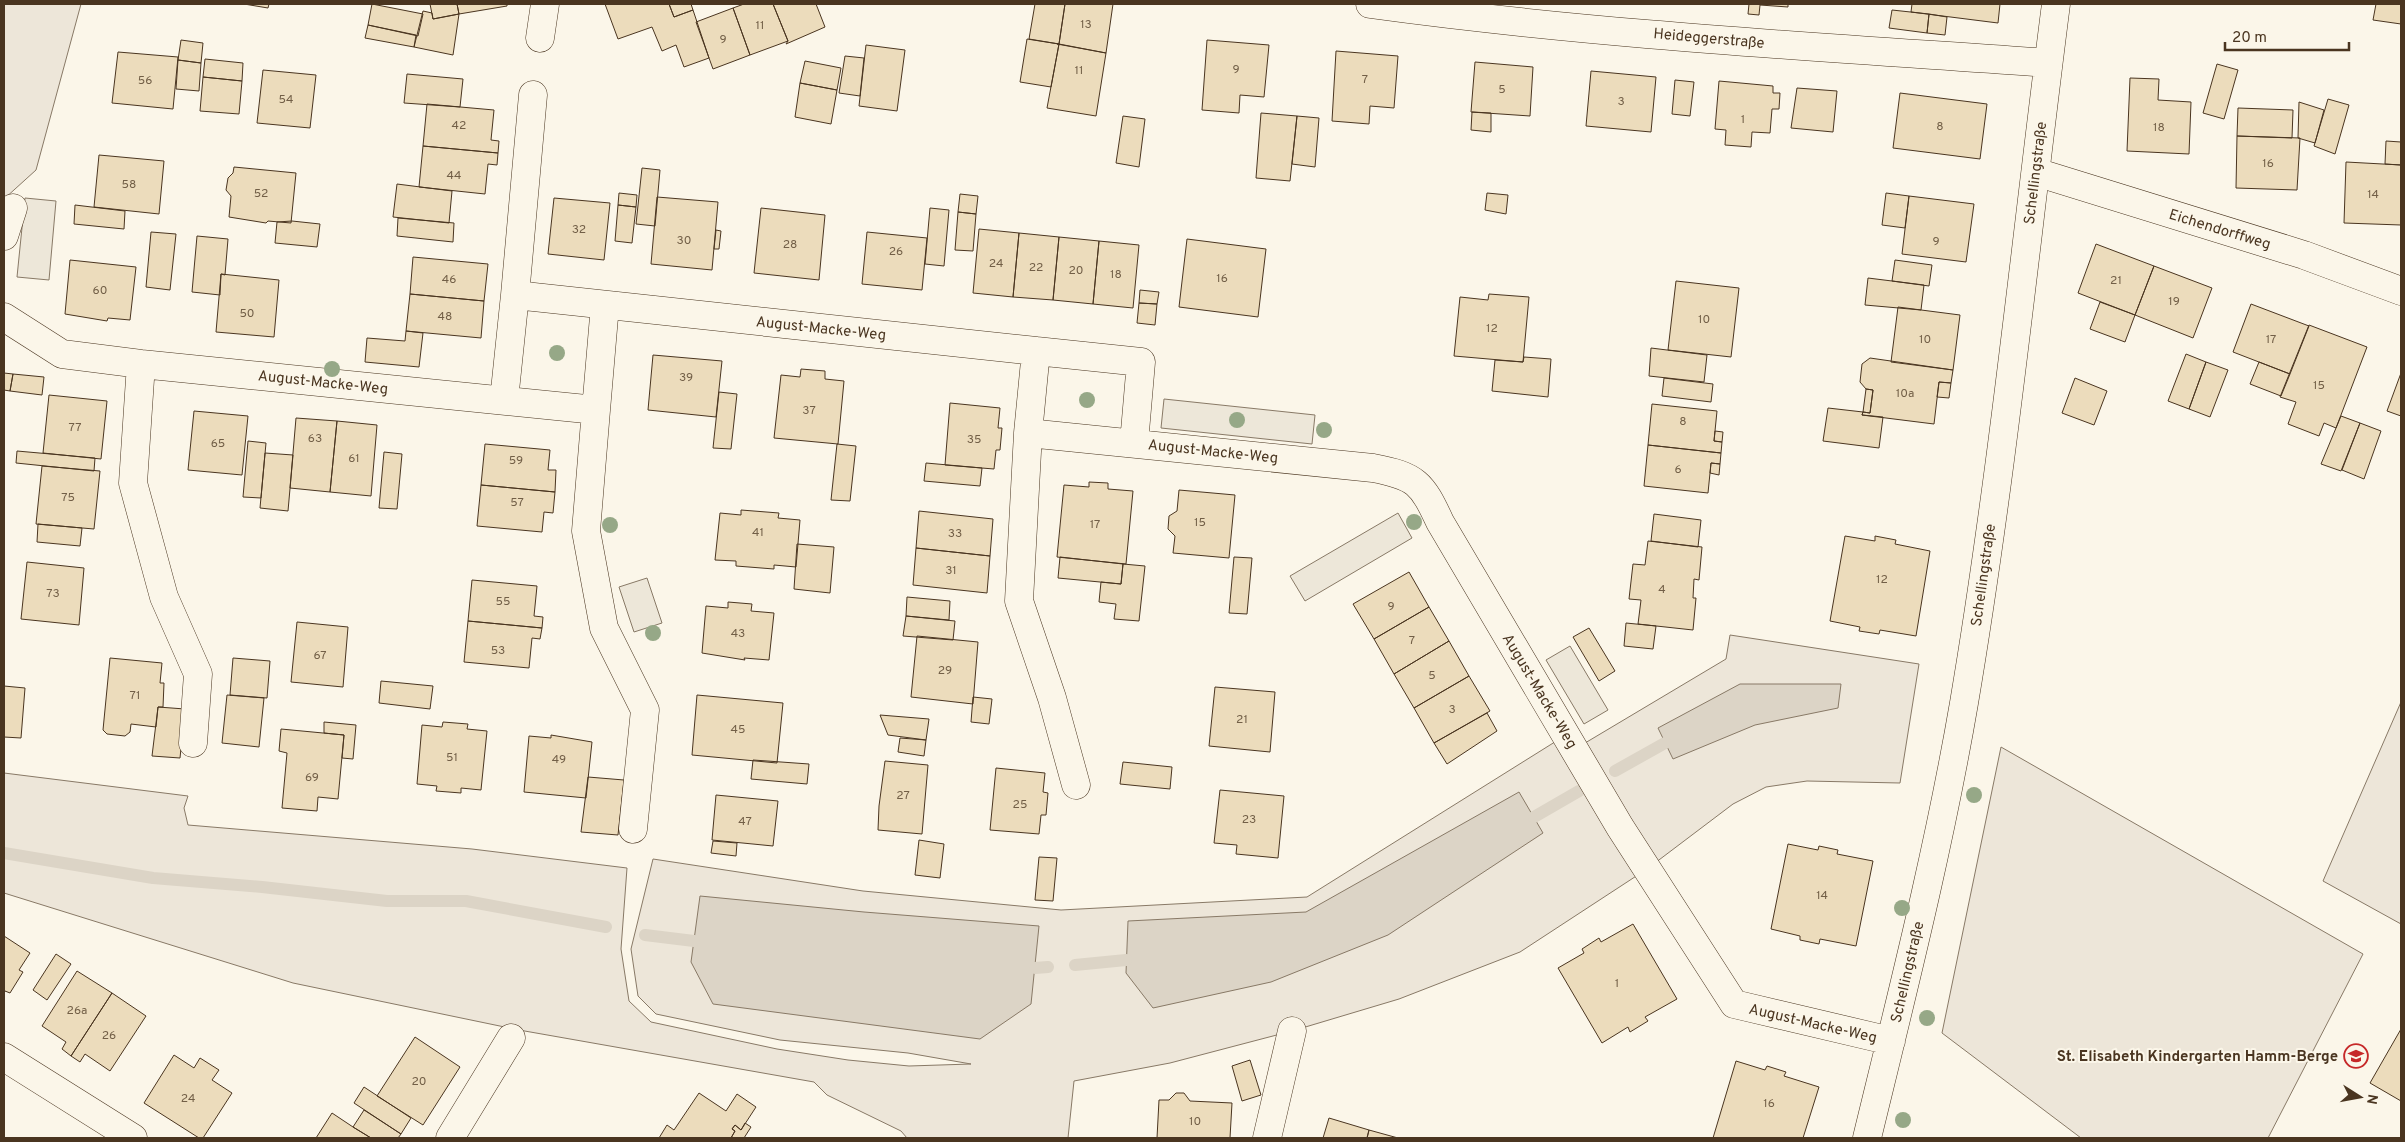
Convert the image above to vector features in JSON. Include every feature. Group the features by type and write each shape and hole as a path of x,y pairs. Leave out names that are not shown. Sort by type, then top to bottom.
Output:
{"street":[{"path":"540,38 545,4"},
{"name":"Heideggerstraße","path":"1370,4 1445,14 1698,38 2048,63"},
{"name":"Schellingstraße","path":"1867,1138 1891,1041 1944,804 1963,707 1983,583 2056,4"},
{"path":"504,400 533,95"},
{"name":"Eichendorffweg","path":"2036,172 2304,255 2401,291"},
{"path":"4,236 13,208"},
{"name":"August-Macke-Weg","path":"515,295 1140,362 1134,443"},
{"path":"605,305 586,531 604,628 645,710 633,829"},
{"name":"August-Macke-Weg","path":"4,317 62,354 141,364 596,410"},
{"path":"1036,351 1028,434 1019,601 1052,698 1076,785"},
{"path":"141,364 133,483 164,597 198,674 193,743"},
{"name":"August-Macke-Weg","path":"1028,434 1373,468 1395,472 1414,480 1427,494 1440,522 1620,826 1734,1004 1891,1041"},
{"path":"1267,1138 1292,1031"},
{"path":"450,1138 511,1038"},
{"path":"4,1057 132,1138"}],"shaded area":[{"path":"4,4 81,4 36,170 4,199"},
{"path":"25,198 56,201 49,280 17,277"},
{"path":"1164,399 1315,415 1312,444 1161,428"},
{"path":"1398,513 1412,538 1305,601 1290,576"},
{"path":"647,578 662,623 634,632 619,587"},
{"path":"1730,635 1919,664 1900,783 1807,781 1766,787 1733,804 1647,869 1520,952 1399,999 1292,1031 1170,1063 1074,1081 1068,1138 907,1138 901,1131 827,1095 814,1082 519,1030 293,983 4,893 4,773 188,796 184,808 188,825 472,849 627,868 621,949 629,1001 651,1022 777,1049 848,1060 909,1066 971,1064 908,1053 780,1040 656,1014 638,996 631,949 653,859 863,891 1061,910 1307,897 1566,735 1575,749 1726,659"},
{"path":"1570,646 1608,710 1584,724 1546,660"},
{"path":"1740,684 1841,684 1838,708 1755,725 1673,759 1658,728"},
{"path":"2401,702 2401,924 2323,881"},
{"path":"2001,747 2363,954 2268,1138 2081,1138 1942,1033"},
{"path":"1519,792 1543,833 1388,935 1271,982 1153,1008 1126,973 1128,921 1306,912"},
{"path":"700,896 1039,926 1031,1004 980,1039 713,1004 691,962"}],"building":[{"path":"244,4 269,4 268,8"},
{"path":"372,4 423,14 418,36 368,25"},
{"path":"430,4 457,4 459,14 433,19"},
{"path":"457,4 507,4 507,6 459,14"},
{"path":"605,4 669,4 674,17 693,10 709,58 684,67 676,45 662,51 652,27 618,39"},
{"path":"669,4 691,4 693,10 674,17"},
{"path":"744,4 773,4 788,41 750,55 733,8"},
{"path":"773,4 816,4 825,27 786,44 788,41"},
{"path":"1035,4 1065,4 1059,44 1029,39"},
{"path":"1065,4 1113,4 1106,53 1057,44 1059,44"},
{"path":"1749,4 1788,4 1788,7 1760,5 1759,15 1748,14"},
{"path":"1912,4 2000,4 1998,23 1911,12"},
{"path":"2376,4 2401,4 2401,24 2373,20"},
{"path":"733,8 750,55 713,69 696,22"},
{"path":"1892,10 1929,14 1927,33 1889,28"},
{"path":"423,11 432,13 433,19 459,14 453,55 414,47"},
{"path":"1929,14 1947,17 1945,35 1927,33"},
{"path":"368,25 416,35 414,47 365,38"},
{"path":"1027,39 1059,44 1051,87 1020,82"},
{"path":"181,40 203,43 201,63 178,60"},
{"path":"1207,40 1269,45 1264,97 1240,95 1239,113 1202,110"},
{"path":"1059,44 1106,53 1096,116 1047,108"},
{"path":"866,45 905,50 897,111 859,106"},
{"path":"1336,51 1398,56 1394,108 1370,106 1369,124 1332,121"},
{"path":"118,52 178,57 173,109 112,103"},
{"path":"845,56 864,58 860,96 839,93"},
{"path":"205,59 243,63 242,81 203,77"},
{"path":"178,60 201,63 199,91 176,89"},
{"path":"805,61 841,68 837,90 800,83"},
{"path":"1475,62 1533,67 1530,116 1471,112"},
{"path":"2217,64 2238,70 2224,119 2203,113"},
{"path":"263,70 316,75 310,128 257,123"},
{"path":"1591,71 1656,77 1651,132 1586,126"},
{"path":"407,74 463,79 460,107 404,103"},
{"path":"203,77 242,81 239,114 200,111"},
{"path":"2130,78 2159,79 2158,100 2191,102 2189,154 2127,151"},
{"path":"1675,80 1694,82 1690,116 1672,114"},
{"path":"1719,81 1773,86 1773,93 1780,93 1779,109 1772,109 1770,133 1752,132 1751,147 1725,145 1726,130 1715,129"},
{"path":"800,83 837,90 831,124 795,117"},
{"path":"1797,88 1837,91 1833,132 1791,128"},
{"path":"1900,93 1987,104 1980,159 1893,148"},
{"path":"2328,99 2349,105 2335,154 2314,146"},
{"path":"2299,102 2324,110 2315,143 2298,138"},
{"path":"427,104 494,110 491,140 499,141 498,153 423,146"},
{"path":"2238,108 2293,110 2292,138 2237,136"},
{"path":"1472,112 1491,113 1491,132 1471,130"},
{"path":"1261,113 1297,116 1290,181 1256,178"},
{"path":"1123,116 1145,119 1139,167 1116,163"},
{"path":"1297,116 1319,118 1315,167 1292,164"},
{"path":"2237,136 2300,138 2297,190 2236,188"},
{"path":"2386,141 2401,142 2401,165 2385,164"},
{"path":"423,146 498,153 497,165 488,164 485,194 419,187"},
{"path":"99,155 164,161 159,214 94,207"},
{"path":"2346,162 2401,165 2401,225 2344,223"},
{"path":"234,167 296,173 291,223 268,221 266,223 229,217 231,196 226,190 228,178 233,173"},
{"path":"642,168 660,170 655,226 636,224"},
{"path":"397,184 452,191 449,223 393,217"},
{"path":"619,193 637,195 636,207 618,205"},
{"path":"1487,193 1508,195 1506,214 1485,210"},
{"path":"1886,193 1909,196 1905,228 1882,225"},
{"path":"960,194 978,196 976,214 958,212"},
{"path":"1909,196 1974,204 1966,262 1902,254"},
{"path":"657,197 718,202 712,270 651,264"},
{"path":"554,198 610,203 604,260 548,254"},
{"path":"75,205 125,211 124,229 74,224"},
{"path":"618,205 636,207 632,243 615,241"},
{"path":"761,208 825,215 819,280 754,273"},
{"path":"930,208 949,210 944,266 925,264"},
{"path":"958,212 976,214 973,251 955,250"},
{"path":"398,218 454,223 453,242 397,236"},
{"path":"292,221 320,224 317,247 275,243 277,222"},
{"path":"979,229 1019,233 1013,297 973,293"},
{"path":"716,230 721,231 719,249 714,249"},
{"path":"151,232 176,234 170,290 146,287"},
{"path":"867,232 927,238 922,290 862,284"},
{"path":"1019,233 1059,237 1053,300 1013,297"},
{"path":"197,236 228,239 225,275 221,274 220,295 192,292"},
{"path":"1059,237 1099,241 1093,304 1053,300"},
{"path":"1187,239 1266,249 1258,317 1179,307"},
{"path":"1099,241 1139,245 1133,308 1093,304"},
{"path":"2096,244 2154,266 2135,315 2078,293"},
{"path":"413,257 488,264 484,301 410,294"},
{"path":"70,260 136,267 130,320 108,318 107,321 65,314"},
{"path":"1895,260 1932,265 1929,286 1892,281"},
{"path":"2154,266 2212,288 2193,338 2135,315"},
{"path":"221,274 279,280 274,337 216,332"},
{"path":"1868,278 1924,285 1921,310 1865,305"},
{"path":"1676,281 1739,288 1731,357 1668,350"},
{"path":"1140,290 1159,292 1157,304 1139,303"},
{"path":"410,294 484,301 481,338 406,331"},
{"path":"1489,294 1529,297 1523,362 1454,356 1460,297 1488,300"},
{"path":"2100,302 2135,315 2125,342 2090,329"},
{"path":"1139,303 1157,304 1155,325 1137,323"},
{"path":"2251,304 2309,326 2290,374 2233,352"},
{"path":"1898,307 1960,315 1953,370 1891,362"},
{"path":"2309,325 2367,347 2336,428 2324,423 2319,436 2288,424 2296,402 2280,397"},
{"path":"406,331 423,333 419,367 365,362 367,338 405,341"},
{"path":"1651,348 1707,355 1704,382 1649,376"},
{"path":"2186,354 2206,362 2189,409 2168,401"},
{"path":"653,355 722,361 716,417 648,410"},
{"path":"1524,357 1551,359 1548,397 1492,391 1495,360 1523,362"},
{"path":"1870,358 1953,370 1951,383 1939,382 1934,424 1862,415 1863,412 1870,413 1873,390 1866,389 1860,382 1862,364"},
{"path":"2206,362 2228,370 2210,417 2189,409"},
{"path":"2259,362 2290,374 2281,396 2250,384"},
{"path":"801,369 825,371 825,379 844,381 838,444 774,438 781,375 800,377"},
{"path":"4,373 13,374 10,391 4,390"},
{"path":"2401,373 2401,416 2387,411"},
{"path":"13,374 44,377 42,395 10,391"},
{"path":"1664,378 1713,384 1711,402 1662,396"},
{"path":"2075,378 2107,391 2094,425 2062,413"},
{"path":"1939,382 1951,383 1949,398 1937,397"},
{"path":"1866,389 1873,390 1870,413 1863,412"},
{"path":"719,392 737,394 731,449 713,448"},
{"path":"49,395 107,401 101,459 43,453"},
{"path":"950,403 1000,408 998,428 1002,428 1000,450 996,450 994,469 945,465"},
{"path":"1652,404 1717,411 1714,441 1722,442 1721,453 1648,445"},
{"path":"1828,408 1863,412 1862,415 1883,417 1879,448 1823,441"},
{"path":"194,411 248,416 242,475 188,470"},
{"path":"2341,416 2360,423 2341,471 2321,464"},
{"path":"296,418 337,421 330,492 290,488"},
{"path":"337,421 377,425 371,496 330,492"},
{"path":"2360,423 2381,431 2364,479 2342,470"},
{"path":"1715,431 1723,432 1722,442 1714,441"},
{"path":"248,441 266,443 261,498 243,497"},
{"path":"485,444 550,450 548,470 556,470 555,492 481,485"},
{"path":"837,444 856,446 850,501 831,500"},
{"path":"1648,445 1721,453 1720,464 1711,463 1708,493 1644,486"},
{"path":"17,451 95,458 94,471 16,463"},
{"path":"384,452 402,454 397,509 379,508"},
{"path":"265,453 293,455 288,511 260,508"},
{"path":"926,463 982,468 980,486 924,481"},
{"path":"1711,463 1720,464 1719,475 1710,473"},
{"path":"42,466 100,471 94,529 36,524"},
{"path":"1089,482 1108,483 1108,489 1133,491 1126,564 1057,557 1064,485 1089,487"},
{"path":"481,485 555,492 553,513 544,512 542,532 477,526"},
{"path":"1179,490 1235,495 1229,558 1173,553 1175,536 1168,529 1169,516 1177,511"},
{"path":"741,510 779,513 778,518 800,520 796,567 774,565 774,569 736,566 736,561 715,560 720,513 741,515"},
{"path":"919,511 993,519 990,556 916,548"},
{"path":"1654,514 1701,520 1698,547 1651,541"},
{"path":"38,524 82,528 80,546 37,542"},
{"path":"1845,536 1875,541 1875,536 1896,540 1895,544 1930,551 1916,636 1880,630 1879,634 1859,631 1860,627 1830,621"},
{"path":"1648,541 1702,547 1699,580 1694,579 1693,598 1696,598 1693,630 1638,624 1641,600 1629,599 1633,564 1645,565"},
{"path":"797,544 834,547 830,593 794,589"},
{"path":"916,548 990,556 987,593 913,585"},
{"path":"1060,557 1123,564 1121,584 1058,578"},
{"path":"1234,557 1252,558 1247,614 1229,613"},
{"path":"27,562 84,568 79,625 21,619"},
{"path":"1123,564 1145,566 1139,621 1114,619 1116,604 1099,602 1101,582 1121,584"},
{"path":"1409,572 1429,607 1374,639 1353,604"},
{"path":"472,580 537,586 534,616 543,617 542,628 468,621"},
{"path":"907,597 950,601 949,620 906,616"},
{"path":"728,602 752,604 751,611 774,613 769,660 744,658 745,660 702,653 706,606 728,608"},
{"path":"1429,607 1449,641 1394,674 1374,639"},
{"path":"906,616 955,621 953,640 903,636"},
{"path":"468,621 542,628 540,639 532,638 529,668 464,662"},
{"path":"297,622 348,627 343,687 291,682"},
{"path":"1626,623 1656,626 1653,649 1624,646"},
{"path":"1589,628 1615,671 1599,681 1573,637"},
{"path":"917,636 978,642 973,704 911,697"},
{"path":"1449,641 1469,676 1414,708 1394,674"},
{"path":"110,658 162,663 160,683 164,683 163,707 158,707 156,727 131,724 130,732 125,736 107,734 103,730"},
{"path":"233,658 270,661 267,698 230,695"},
{"path":"1469,676 1490,711 1434,743 1414,708"},
{"path":"381,681 433,686 430,709 379,703"},
{"path":"4,686 25,688 21,738 4,737"},
{"path":"1215,687 1275,692 1270,752 1209,746"},
{"path":"227,695 264,698 259,747 222,743"},
{"path":"697,695 783,703 777,763 692,755"},
{"path":"973,697 992,699 989,724 971,722"},
{"path":"158,707 185,709 180,758 152,756"},
{"path":"1487,713 1497,731 1447,764 1434,743"},
{"path":"880,715 929,719 926,740 888,735"},
{"path":"324,722 356,725 353,759 342,758 344,735 324,733"},
{"path":"443,722 468,724 467,729 487,731 481,790 461,788 461,793 436,791 437,786 417,784 422,725 442,727"},
{"path":"281,729 344,735 338,799 318,797 317,811 282,808 287,753 279,751"},
{"path":"551,735 592,742 586,798 524,792 529,736 551,738"},
{"path":"900,738 926,740 924,756 898,752"},
{"path":"753,760 809,764 807,784 751,779"},
{"path":"885,761 928,765 922,834 878,830"},
{"path":"1123,762 1172,767 1170,789 1120,784"},
{"path":"996,768 1045,773 1043,792 1048,793 1046,815 1041,815 1039,834 990,830"},
{"path":"588,777 624,780 618,835 581,832"},
{"path":"1220,790 1284,796 1278,858 1236,854 1237,845 1214,843"},
{"path":"716,795 778,801 773,846 712,840"},
{"path":"919,840 944,844 940,878 915,875"},
{"path":"713,841 737,843 736,856 711,853"},
{"path":"1788,844 1818,850 1819,846 1838,850 1837,854 1873,861 1856,946 1820,939 1819,944 1800,940 1800,936 1771,929"},
{"path":"1039,857 1057,858 1053,901 1035,900"},
{"path":"1633,924 1677,999 1645,1017 1648,1021 1630,1032 1628,1027 1602,1043 1558,968 1584,953 1582,949 1599,938 1601,942"},
{"path":"4,936 30,953 19,970 23,972 10,993 5,991 4,993"},
{"path":"56,954 71,964 47,1000 33,990"},
{"path":"77,971 112,993 71,1056 62,1049 66,1042 42,1026"},
{"path":"112,993 146,1016 110,1071 85,1054 80,1062 71,1056"},
{"path":"2401,1029 2401,1101 2370,1083"},
{"path":"415,1037 460,1067 423,1125 377,1096"},
{"path":"174,1055 194,1068 200,1058 219,1070 212,1080 232,1093 203,1138 199,1138 144,1103"},
{"path":"1250,1060 1261,1095 1242,1101 1232,1066"},
{"path":"1736,1061 1765,1070 1767,1066 1786,1072 1784,1076 1819,1087 1803,1138 1713,1138"},
{"path":"364,1087 411,1118 401,1134 354,1103"},
{"path":"699,1093 726,1111 737,1094 756,1107 741,1130 735,1125 732,1129 735,1131 731,1138 659,1138 667,1125 674,1130"},
{"path":"1176,1093 1184,1093 1190,1101 1232,1103 1230,1138 1157,1138 1159,1100 1169,1100"},
{"path":"364,1110 401,1134 398,1138 371,1138 353,1127"},
{"path":"332,1113 353,1127 371,1138 316,1138"},
{"path":"1329,1118 1369,1130 1367,1138 1323,1138"},
{"path":"745,1123 751,1127 744,1138 731,1138 735,1131 732,1129 735,1125 741,1130"},
{"path":"1369,1130 1398,1138 1367,1138"}],"waterway":[{"path":"1615,771 1665,743"},
{"path":"1534,817 1579,791"},
{"path":"4,853 153,878 262,887 387,901 466,901 606,927"},
{"path":"645,935 694,941"},
{"path":"1075,965 1126,960"},
{"path":"1035,968 1048,967"}],"place":[{"name":"St. Elisabeth Kindergarten Hamm-Berge","path":"2356,1056"}]}
